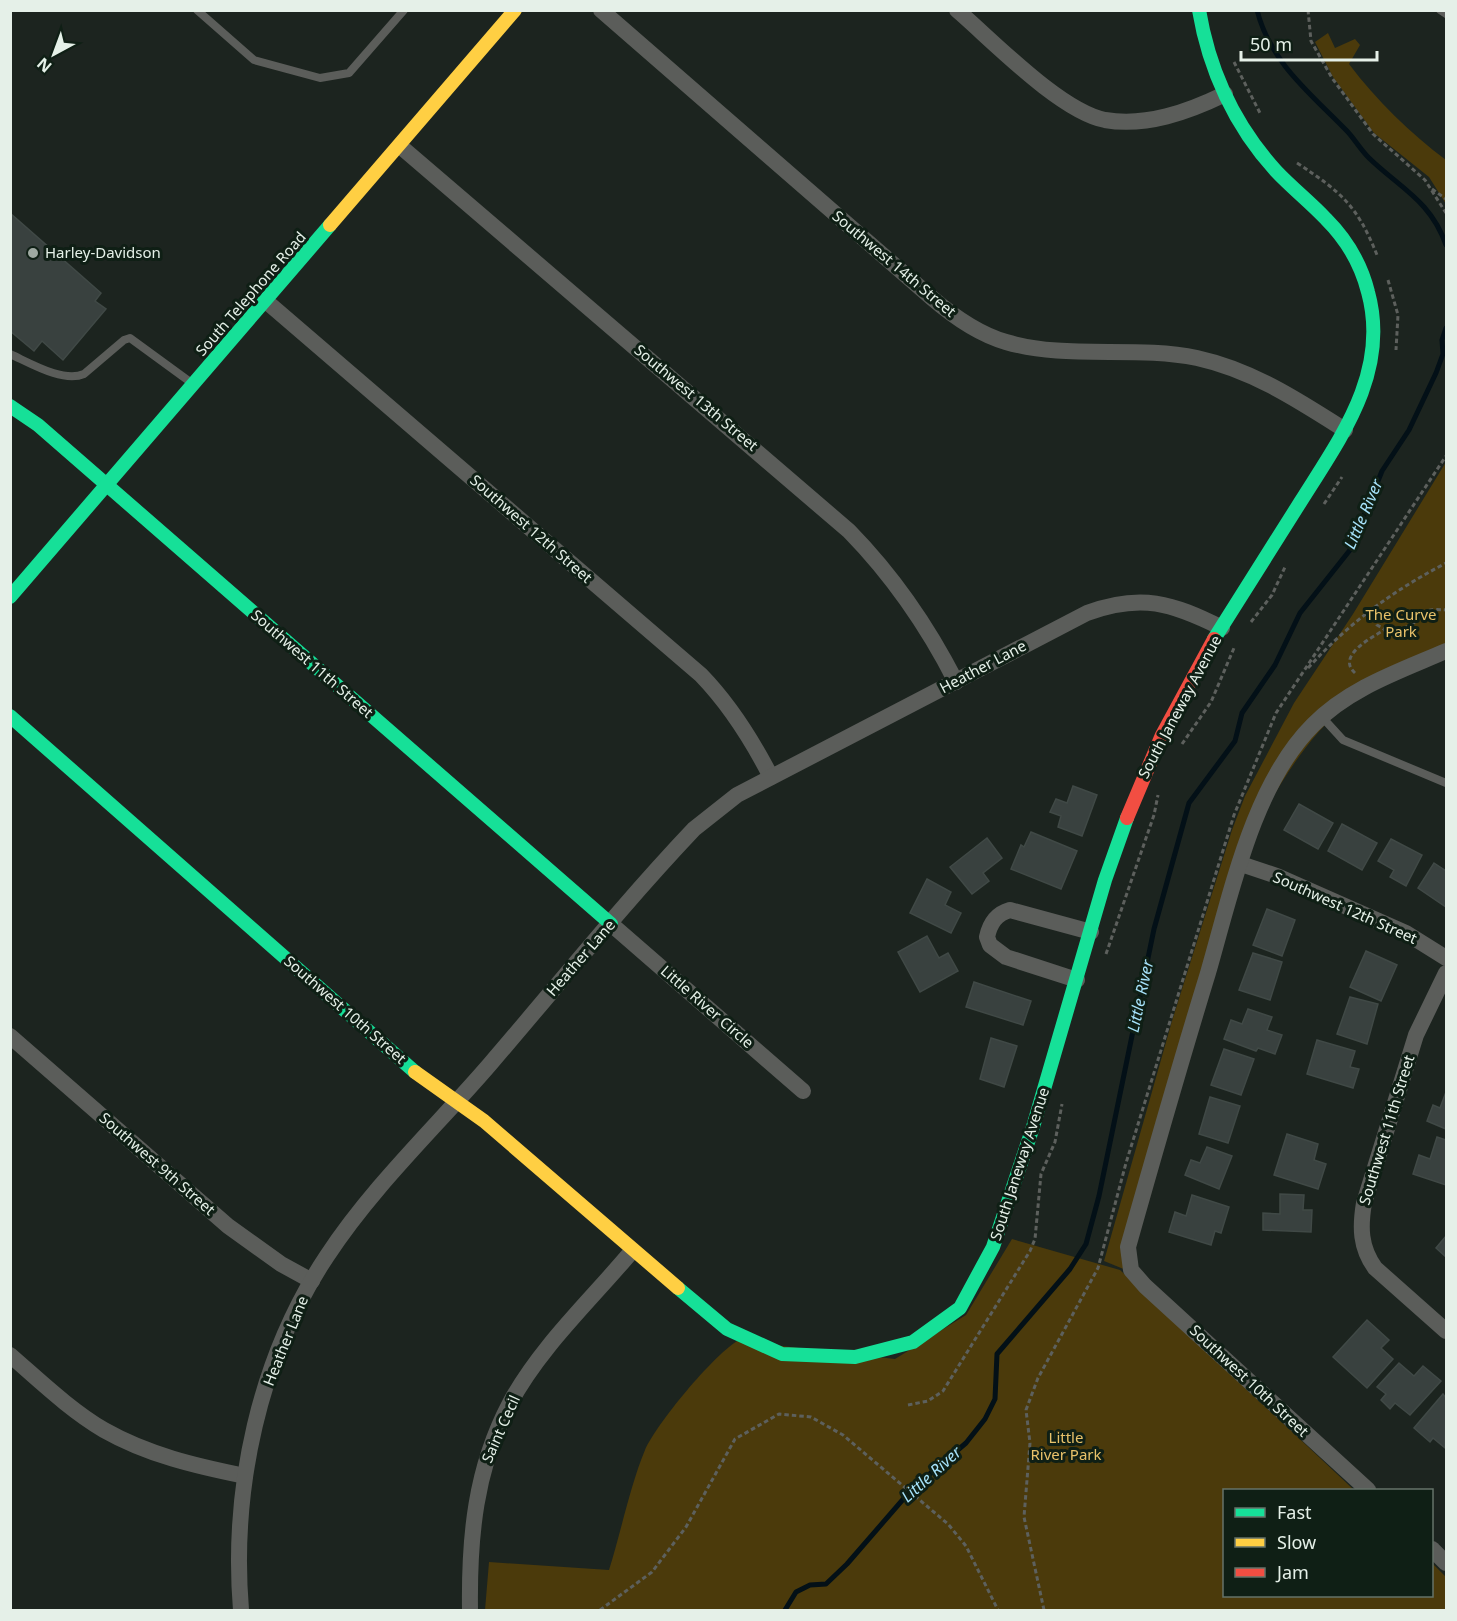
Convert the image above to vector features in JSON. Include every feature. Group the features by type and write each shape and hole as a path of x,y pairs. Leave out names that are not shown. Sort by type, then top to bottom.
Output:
{"street":[{"name":"South Telephone Road","path":"10,597 267,302 515,10"},
{"name":"Southwest 14th Street","path":"601,10 932,298 972,327 1005,342 1039,348 1163,355 1195,358 1224,365 1280,389 1344,430"},
{"path":"957,10 1066,103 1104,120 1158,120 1225,94"},
{"name":"South Janeway Avenue","path":"686,1297 727,1329 782,1354 855,1357 913,1342 960,1308 993,1247 1033,1127 1105,880 1137,789 1162,735 1222,628 1344,430 1359,401 1373,360 1373,316 1362,270 1328,221 1291,187 1260,152 1225,94 1210,53 1199,10"},
{"name":"Southwest 13th Street","path":"400,146 849,531 893,579 921,617 956,682"},
{"name":"Southwest 12th Street","path":"267,302 701,675 735,717 771,777"},
{"name":"Southwest 11th Street","path":"10,406 38,425 611,924"},
{"name":"Heather Lane","path":"241,1611 239,1546 245,1476 257,1418 269,1380 312,1281 356,1217 680,844 708,815 737,795 1087,612 1111,604 1131,601 1175,606 1222,628"},
{"path":"1241,864 1264,801 1288,753 1322,717 1355,692 1446,651"},
{"name":"Southwest 10th Street","path":"10,716 428,1083 484,1121 686,1297"},
{"name":"Southwest 12th Street","path":"1241,864 1277,876 1406,933 1446,958"},
{"name":"Southwest 10th Street","path":"1241,864 1128,1247 1131,1270 1366,1489"},
{"path":"1077,980 998,952 987,937 989,927 1001,912 1010,910 1091,932"},
{"name":"Little River Circle","path":"611,924 803,1090"},
{"name":"Southwest 11th Street","path":"1446,973 1416,1035 1364,1203 1361,1223 1362,1242 1367,1257 1375,1268 1446,1331"},
{"name":"Southwest 9th Street","path":"10,1036 206,1208 281,1264 312,1281"},
{"name":"Saint Cecil","path":"470,1611 473,1517 483,1467 495,1435 510,1403 539,1361 632,1251"},
{"path":"10,1355 76,1411 104,1430 157,1455 245,1476"},
{"path":"1433,1551 1446,1563"}],"lane":[{"path":"197,10 254,60 320,78 349,73 404,10"},
{"path":"1440,10 1446,14"},
{"path":"10,354 72,377 84,374 124,340 130,338 194,385"},
{"path":"1322,717 1343,740 1446,783"}],"path":[{"path":"1308,10 1311,41 1332,78 1373,134 1425,180 1446,213"},
{"path":"1430,188 1446,199"},
{"path":"1301,675 1327,647 1370,611 1400,588 1446,563"},
{"path":"1356,674 1349,667 1349,659 1353,652 1386,630 1409,626 1425,611 1446,610"},
{"path":"1370,611 1377,625 1386,630"},
{"path":"600,1611 652,1572 686,1527 735,1439 779,1414 811,1417 843,1435 948,1524 966,1546 998,1611"}],"green space":[{"path":"1328,33 1335,48 1355,39 1360,45 1349,64 1394,116 1446,160 1446,204 1429,177 1374,133 1333,77 1315,42"},
{"name":"The Curve Park","path":"1446,462 1446,652 1372,689 1334,716 1308,745 1274,794 1255,828 1126,1270 1104,1261 1172,1021 1232,830 1245,796 1294,703 1353,614"},
{"name":"Little River Park","path":"1012,1239 1120,1270 1353,1489 1223,1489 1223,1597 1433,1597 1433,1564 1446,1577 1446,1610 485,1610 489,1562 609,1570 645,1450 661,1424 700,1376 713,1361 737,1341 895,1359 966,1315"}],"building":[{"name":"Harley-Davidson","path":"10,213 101,293 95,301 106,309 63,360 42,341 34,351 10,331"},
{"path":"1073,786 1097,795 1082,836 1058,827 1061,816 1050,812 1056,799 1067,803"},
{"path":"1299,804 1333,823 1318,849 1284,830"},
{"path":"1342,824 1377,843 1362,870 1328,851"},
{"path":"1031,832 1077,851 1061,889 1011,869 1021,845 1024,847"},
{"path":"987,838 1002,858 983,873 989,881 972,894 950,867"},
{"path":"1391,839 1422,855 1406,886 1390,877 1394,870 1378,861"},
{"path":"1434,863 1446,871 1446,907 1418,888"},
{"path":"927,879 951,892 945,905 961,913 951,933 910,913"},
{"path":"1267,909 1295,920 1282,956 1253,945"},
{"path":"927,936 939,958 948,953 958,971 920,992 898,952"},
{"path":"1366,951 1397,965 1381,1001 1350,987"},
{"path":"1253,953 1282,962 1270,1000 1239,990"},
{"path":"974,982 1031,1001 1023,1025 966,1007"},
{"path":"1350,997 1378,1004 1367,1044 1337,1034"},
{"path":"1248,1009 1272,1017 1267,1030 1282,1035 1275,1054 1258,1048 1256,1051 1224,1039 1231,1020 1242,1024"},
{"path":"991,1038 1017,1046 1004,1087 980,1079"},
{"path":"1317,1040 1355,1051 1350,1067 1359,1069 1353,1088 1307,1074"},
{"path":"1224,1049 1254,1059 1241,1095 1211,1085"},
{"path":"1446,1092 1446,1129 1427,1121 1433,1105 1440,1108"},
{"path":"1210,1097 1240,1106 1228,1143 1199,1134"},
{"path":"1287,1134 1318,1144 1314,1160 1326,1164 1318,1189 1274,1175"},
{"path":"1437,1137 1446,1140 1446,1185 1413,1174 1419,1155 1430,1159"},
{"path":"1207,1147 1232,1156 1219,1189 1185,1175 1191,1160 1200,1163"},
{"path":"1280,1194 1304,1195 1303,1210 1312,1210 1311,1232 1263,1230 1263,1213 1280,1214"},
{"path":"1192,1195 1229,1207 1221,1233 1215,1231 1211,1245 1169,1232 1175,1212 1186,1216"},
{"path":"1446,1236 1446,1257 1436,1248"},
{"path":"1367,1320 1389,1340 1381,1348 1393,1359 1367,1388 1333,1357"},
{"path":"1399,1363 1414,1376 1423,1366 1441,1381 1410,1415 1395,1403 1390,1409 1381,1400 1386,1394 1377,1387"},
{"path":"1443,1394 1446,1398 1445,1448 1433,1438 1430,1442 1414,1428"}],"waterway":[{"name":"Little River","path":"1257,10 1271,45 1293,76 1349,133 1369,158 1414,196 1432,217 1446,245"},
{"name":"Little River","path":"785,1610 796,1592 810,1585 826,1584 847,1564 912,1489 966,1443 985,1419 995,1399 997,1354 1070,1269 1086,1244 1099,1196 1154,929 1189,803 1235,741 1242,713 1275,665 1300,613 1350,550 1382,471 1409,430 1436,373 1443,354 1442,340 1446,328"}],"traffic: fast":[{"path":"1199,10 1209,54 1236,116 1261,154 1340,235 1357,262 1365,282 1373,321 1372,349 1367,376 1346,428 1214,639"},
{"path":"10,597 330,225"},
{"path":"10,406 38,425 611,924"},
{"path":"10,716 415,1072"},
{"path":"678,1288 727,1329 782,1354 855,1357 913,1342 960,1308 993,1247 1033,1127 1105,880 1127,818"}],"traffic: slow":[{"path":"330,225 515,10"},
{"path":"415,1072 484,1121 678,1288"}],"traffic: jam":[{"path":"1127,818 1162,735 1214,639"}],"place":[{"name":"Harley-Davidson","path":"33,253"}]}
